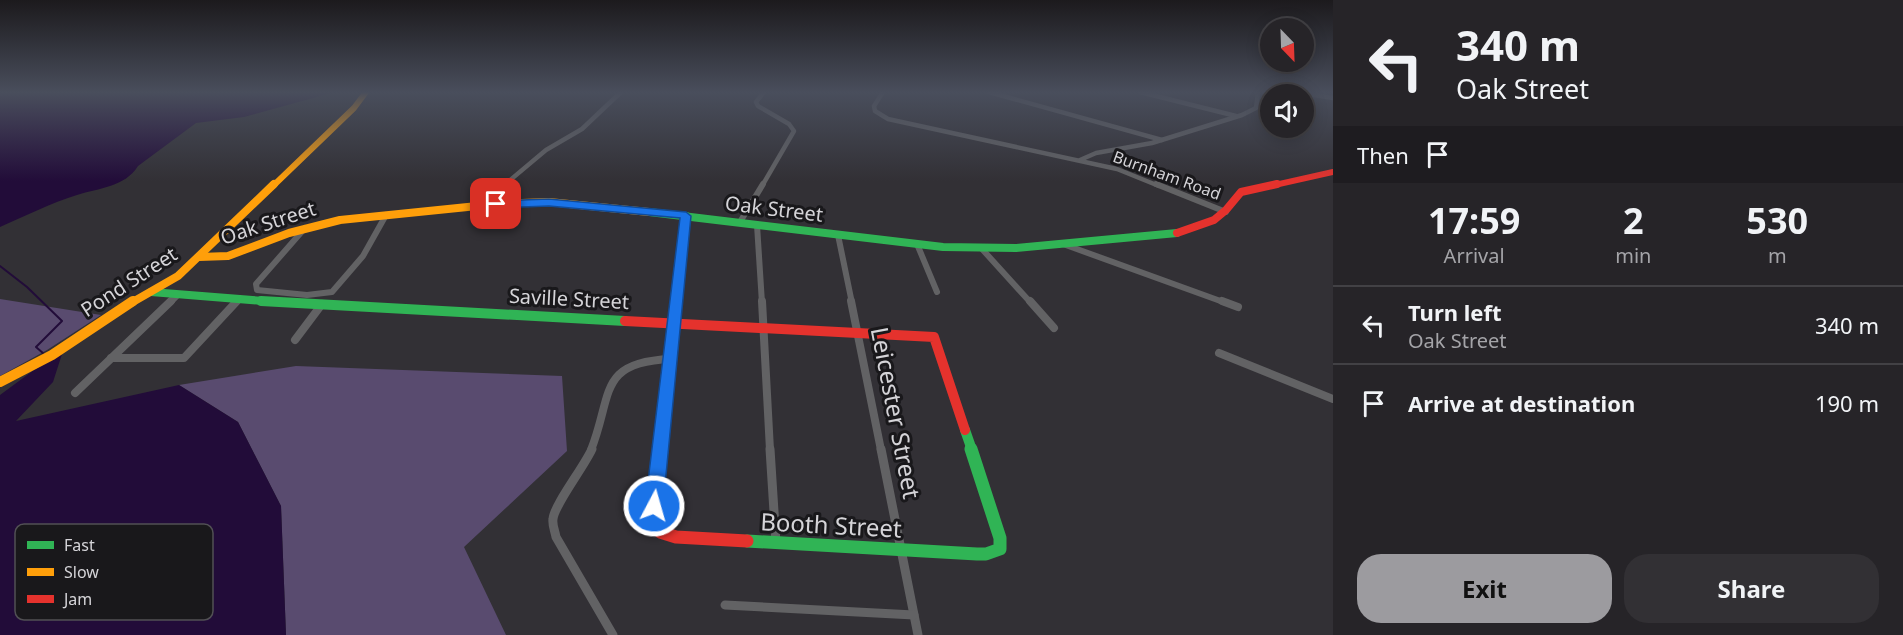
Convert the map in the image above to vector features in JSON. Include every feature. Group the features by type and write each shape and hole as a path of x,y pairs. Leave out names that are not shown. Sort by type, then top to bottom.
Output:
{"street":[{"name":"Pond Street","path":"0,382 52,355 118,310 170,282 340,122"},
{"path":"479,206 546,150 582,129 590,122"},
{"path":"740,222 794,135 794,131 785,122"},
{"name":"Burnham Road","path":"900,122 1080,160 1133,174 1226,212"},
{"path":"1096,122 1162,140"},
{"path":"1080,160 1096,153 1162,140 1220,122"},
{"name":"Oak Street","path":"199,257 228,256 304,228 340,220 479,206 549,202 917,244 982,249 1063,244 1176,233 1213,222 1226,212 1241,192 1333,172"},
{"path":"304,228 256,284 256,289 319,295 334,291 383,227 386,215"},
{"path":"613,635 556,537 552,521 554,512 590,453 613,378 632,363 671,359 686,216"},
{"path":"757,225 776,543"},
{"name":"Leicester Street","path":"838,235 918,635"},
{"path":"268,240 285,239 289,243 288,246"},
{"path":"917,244 937,292"},
{"path":"1063,244 1238,306"},
{"path":"982,249 1054,328"},
{"name":"Saville Street","path":"151,292 238,300 934,337 1000,538 1000,549"},
{"path":"75,393 177,296"},
{"path":"111,358 184,358 238,300"},
{"path":"295,340 322,304"},
{"path":"1219,353 1333,399"},
{"name":"Booth Street","path":"671,359 654,506 654,523 660,532 676,537 901,550 986,554 1000,549"},
{"path":"725,605 914,615"}],"shaded area":[{"path":"0,122 207,122 196,123 119,183 58,202 0,227"},
{"path":"0,299 101,315 47,350 0,376"},
{"path":"62,354 53,382 16,421 179,385 238,422 281,506 286,635 0,635 0,395 34,370"},
{"path":"296,366 562,376 567,451 464,547 506,635 286,635 281,506 238,422 179,385"}],"waterway":[{"path":"0,266 27,287 62,321 36,347 44,354"}],"traffic: fast":[{"path":"649,212 943,247 1016,248 1177,233"},
{"path":"676,311 686,216"},
{"path":"151,292 238,300 625,321"},
{"path":"747,541 977,554 986,554 1000,549 1000,538 965,430"}],"traffic: slow":[{"path":"0,382 52,355 118,310 178,276 340,122"},
{"path":"199,257 228,256 289,233 340,220 497,204 549,202 649,212"}],"traffic: jam":[{"path":"1177,233 1214,220 1241,192 1333,172"},
{"path":"676,311 654,523 660,532 676,537 747,541"},
{"path":"625,321 934,337 965,430"}],"route":[{"path":"496,204 549,202 686,216 654,506"}]}
